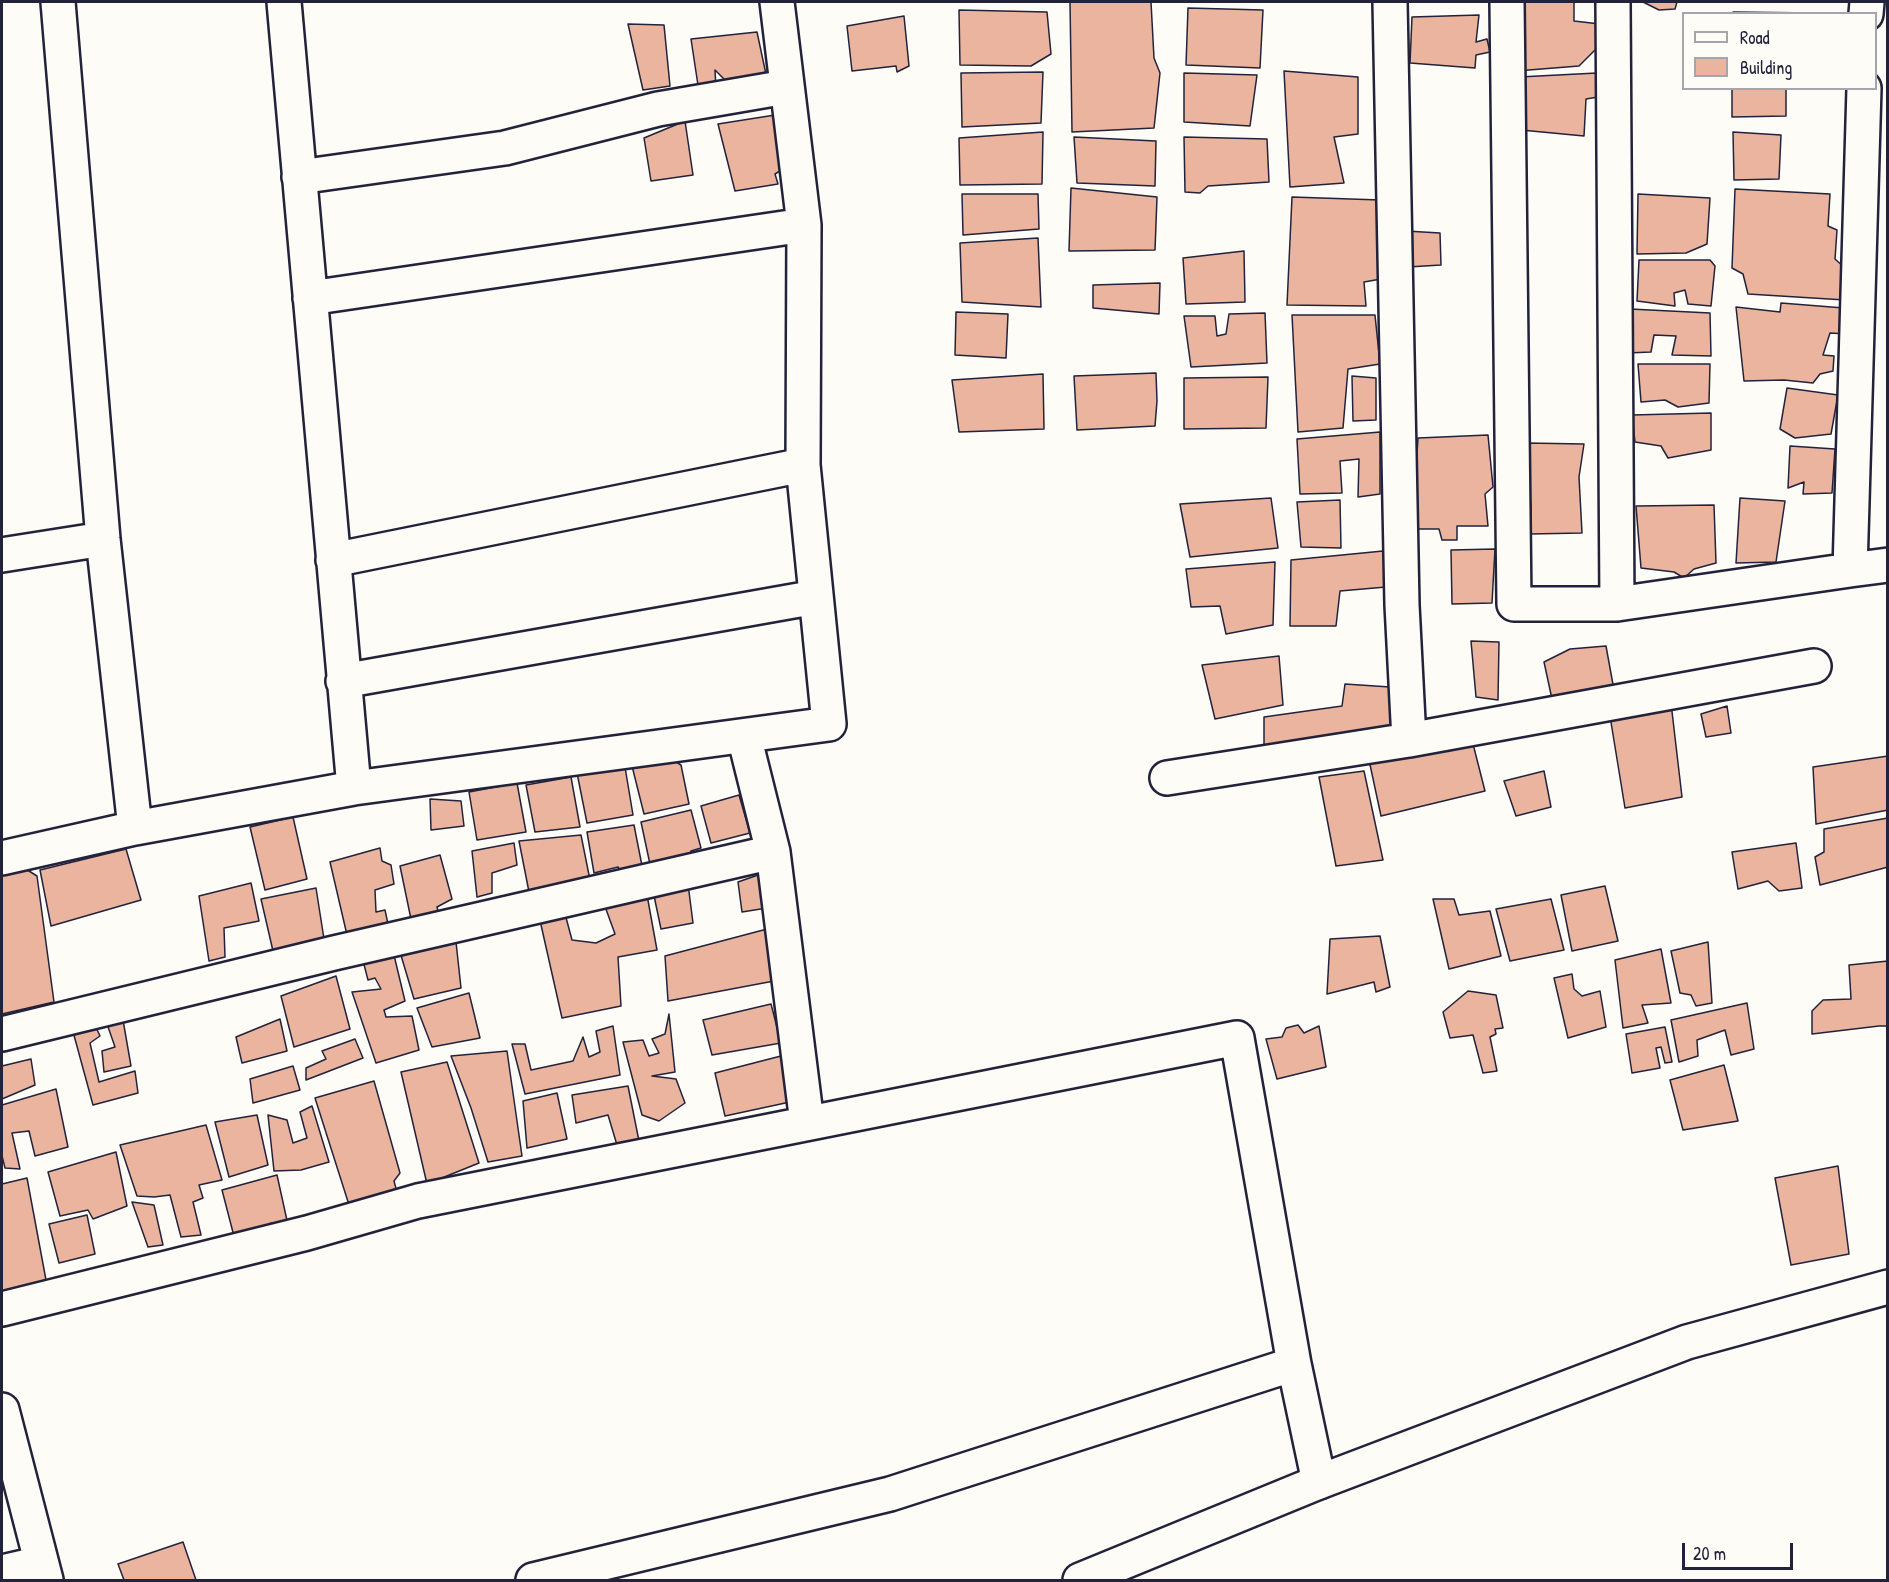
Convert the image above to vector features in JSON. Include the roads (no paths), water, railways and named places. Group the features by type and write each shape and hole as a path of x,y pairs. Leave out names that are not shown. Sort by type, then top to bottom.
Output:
{"street":[{"path":"58,2 103,539 135,828"},
{"path":"284,2 354,788"},
{"path":"2,858 135,828 354,788 829,724 803,465 804,225 777,2"},
{"path":"1390,2 1402,604 1409,740"},
{"path":"1507,2 1514,603 1617,604 1887,565"},
{"path":"1614,2 1617,604"},
{"path":"299,177 506,148 658,109 786,87"},
{"path":"1850,570 1864,90"},
{"path":"310,298 804,225"},
{"path":"333,560 803,465"},
{"path":"2,555 103,539"},
{"path":"344,681 816,597"},
{"path":"1167,778 1409,740 1814,666"},
{"path":"744,736 773,852 807,1124"},
{"path":"2,1034 334,952 773,852"},
{"path":"2,1309 308,1233 418,1201 1237,1038 1294,1364 1319,1482"},
{"path":"1080,1581 1319,1482 1687,1342 1887,1287"},
{"path":"533,1581 890,1494 1294,1364"},
{"path":"2,1410 44,1572 2,1572"}]}
